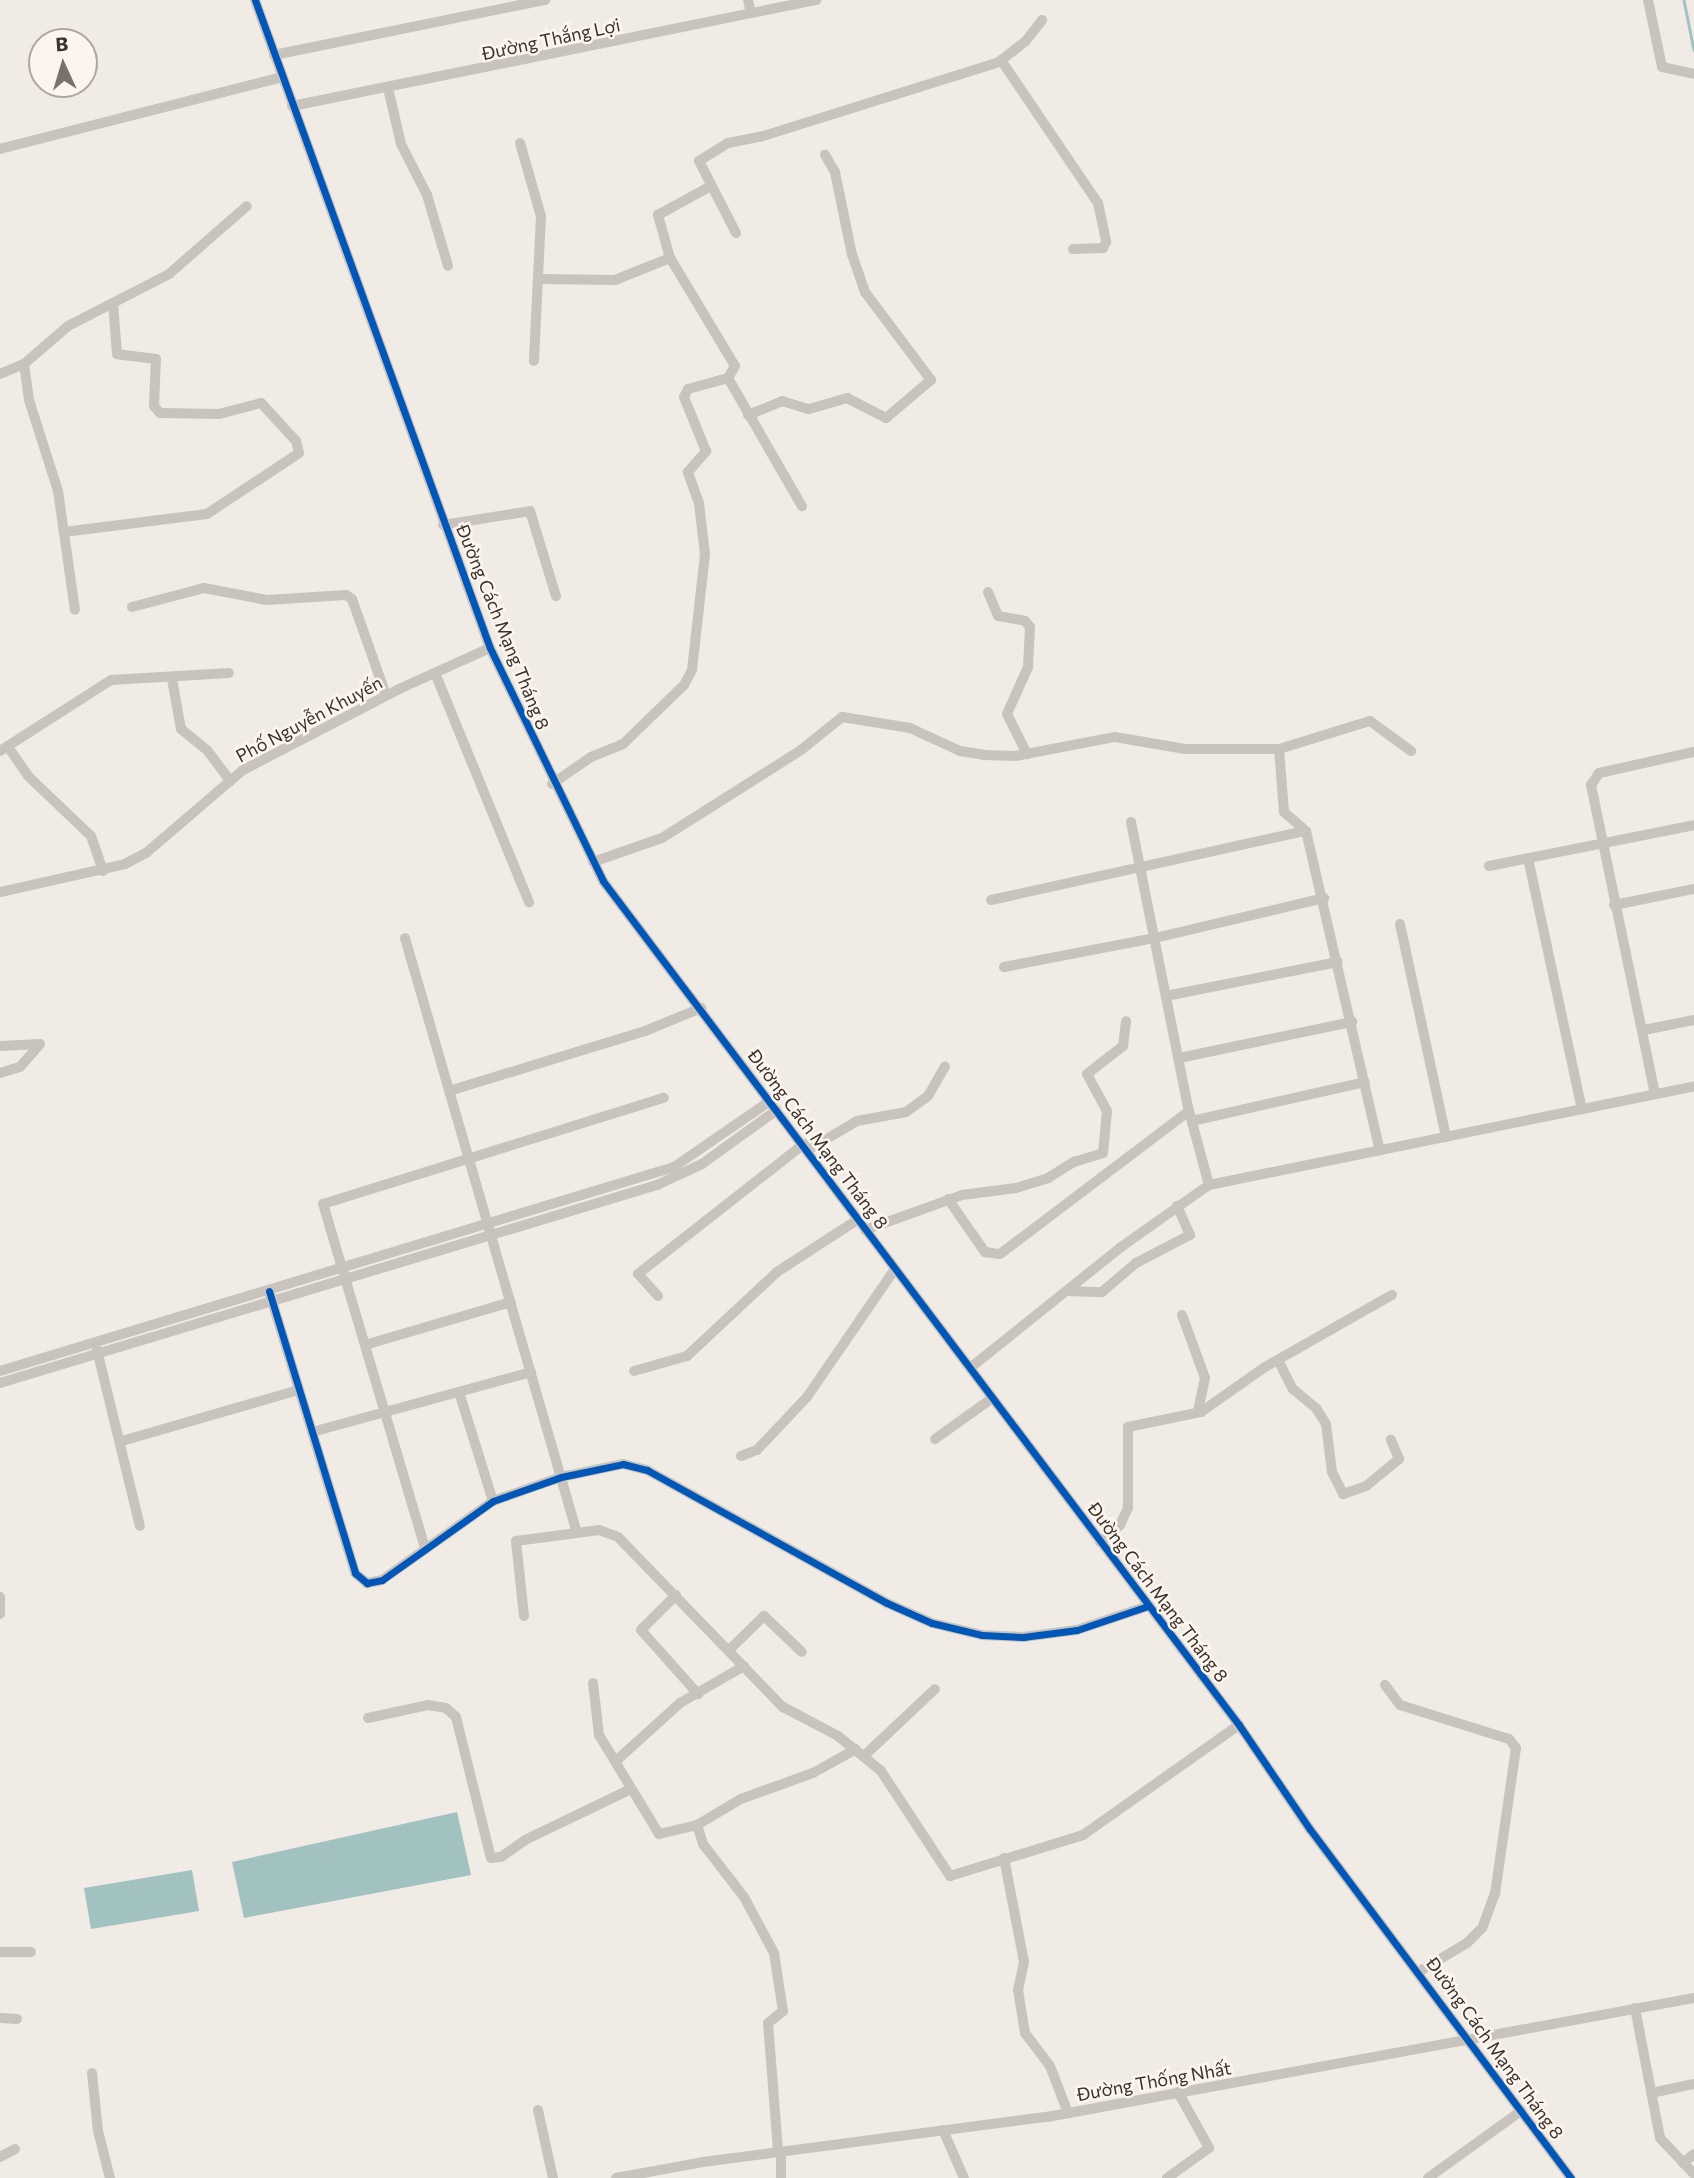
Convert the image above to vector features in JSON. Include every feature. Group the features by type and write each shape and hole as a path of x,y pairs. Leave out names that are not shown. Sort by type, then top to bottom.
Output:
{"street":[{"name":"Đường Cách Mạng Tháng 8","path":"255,0 443,525 490,648 552,784 593,862 806,1147 857,1220 1239,1725 1309,1828 1420,1971 1571,2178"},
{"path":"274,55 545,0"},
{"path":"748,0 751,13"},
{"name":"Đường Thắng Lợi","path":"292,106 816,0"},
{"path":"1648,0 1662,67 1694,74"},
{"path":"736,233 698,163 728,143 760,137 1001,60 1025,42 1042,20"},
{"path":"1001,60 1098,203 1105,234 1103,248 1073,249"},
{"path":"0,149 282,77"},
{"path":"388,88 401,144 427,195 448,266"},
{"path":"520,143 541,216 541,279 534,361"},
{"path":"748,415 782,401 809,409 847,398 886,418 931,380 865,292 852,255 835,172 825,155"},
{"path":"552,784 591,757 623,744 689,678 705,555 699,503 688,472 706,451 684,397 688,389 728,378 734,373 732,357 670,258 659,212 711,186"},
{"path":"0,373 24,363 68,326 169,274 247,206"},
{"path":"541,279 615,280 670,258"},
{"path":"64,532 207,514 299,453 296,441 261,403 209,415 160,413 154,406 156,359 117,354 113,303"},
{"path":"24,363 29,400 54,472 75,610"},
{"path":"728,378 802,506"},
{"path":"443,525 530,511 556,596"},
{"path":"132,607 204,588 267,600 346,595 352,599 386,695"},
{"path":"988,592 998,616 1025,621 1030,627 1028,667 1007,714 1027,754"},
{"name":"Phố Nguyễn Khuyến","path":"0,892 103,871 146,853 230,781 386,695 490,648"},
{"path":"103,871 91,836 28,776 4,749 103,683 127,677 172,679 229,673"},
{"path":"435,673 530,902"},
{"path":"172,679 181,729 207,750 230,781"},
{"path":"593,862 662,838 801,750 842,717 911,728 972,754 1027,754 1115,737 1185,749 1279,749 1370,721 1411,751"},
{"path":"1279,749 1284,812 1306,831 1324,898 1380,1151"},
{"path":"1654,1094 1644,1030 1614,905 1591,785 1594,775 1694,752"},
{"path":"1131,822 1191,1116 1209,1185"},
{"path":"1489,866 1694,825"},
{"path":"991,900 1306,831"},
{"path":"1528,858 1582,1109"},
{"path":"1614,905 1694,889"},
{"path":"1004,967 1155,939 1324,898"},
{"path":"1400,924 1446,1137"},
{"path":"405,937 577,1533"},
{"path":"1166,996 1338,962"},
{"path":"449,1091 645,1031 701,1008"},
{"path":"1644,1030 1694,1020"},
{"path":"865,1230 948,1199 1027,1185 1074,1162 1103,1153 1107,1111 1087,1074 1123,1046 1126,1021"},
{"path":"1179,1058 1352,1022"},
{"path":"0,1046 40,1044 20,1067 0,1073"},
{"path":"658,1297 638,1274 806,1147 858,1121 906,1112 928,1096 945,1067"},
{"path":"948,1199 985,1252 1000,1254 1191,1116 1365,1082"},
{"path":"970,1368 1177,1206 1209,1185 1694,1086"},
{"path":"425,1548 386,1412 322,1209 327,1199 469,1160 664,1098"},
{"path":"270,1296 345,1280 491,1236 682,1163 770,1101"},
{"path":"0,1371 97,1348 270,1296 341,1269 488,1225 555,1210 687,1173 777,1110"},
{"path":"1068,1291 1102,1292 1136,1263 1190,1235 1177,1206"},
{"path":"634,1371 687,1356 777,1272 857,1220"},
{"path":"741,1456 757,1450 807,1397 895,1269"},
{"path":"1100,1542 1121,1525 1128,1508 1128,1427 1198,1412 1278,1360 1392,1295"},
{"path":"270,1296 360,1580 382,1580 493,1501 611,1464 647,1470 887,1603 957,1630 1023,1637 1077,1630 1148,1606"},
{"path":"365,1345 511,1302"},
{"path":"1182,1315 1205,1378 1198,1412"},
{"path":"0,1383 97,1348"},
{"path":"97,1348 141,1526"},
{"path":"1278,1360 1293,1390 1316,1408 1326,1424 1332,1472 1343,1494 1366,1486 1399,1459 1391,1440"},
{"path":"25,1364 27,1375"},
{"path":"312,1432 531,1371"},
{"path":"122,1441 299,1390"},
{"path":"459,1392 493,1501"},
{"path":"934,1439 991,1399"},
{"path":"524,1616 516,1541 599,1530 618,1537 783,1707 861,1752 897,1790 946,1875 955,1877 1004,1858 1083,1835 1239,1725"},
{"path":"676,1595 641,1630 698,1694"},
{"path":"729,1650 764,1616 802,1652"},
{"path":"616,1761 680,1703 744,1666"},
{"path":"593,1684 596,1727 629,1790 639,1799 656,1833 698,1825 741,1799 861,1752 935,1689"},
{"path":"1385,1685 1400,1705 1509,1739 1516,1748 1495,1893 1482,1928 1467,1944 1420,1971"},
{"path":"368,1718 428,1705 446,1708 456,1717 463,1730 491,1857 495,1859 525,1840 629,1790"},
{"path":"698,1825 703,1844 744,1897 774,1953 783,2011 768,2023 781,2178"},
{"path":"1004,1858 1024,1962 1018,1990 1025,2033 1050,2066 1068,2113"},
{"path":"0,1952 31,1952"},
{"name":"Đường Thống Nhất","path":"616,2178 780,2151 1068,2113 1694,1998"},
{"path":"1635,2008 1660,2138 1694,2174"},
{"path":"0,2018 17,2019"},
{"path":"92,2073 98,2132 110,2178"},
{"path":"1651,2093 1694,2084"},
{"path":"1167,2178 1209,2148 1178,2092"},
{"path":"538,2110 553,2178"},
{"path":"1428,2178 1521,2111"},
{"path":"943,2130 964,2178"},
{"path":"0,2157 15,2149"},
{"path":"1683,2163 1694,2154"}],"water":[{"path":"457,1812 471,1875 244,1918 232,1862"},
{"path":"192,1870 199,1911 91,1929 84,1888"}],"waterway":[{"path":"1684,0 1694,50"}],"cycle path":[{"path":"255,0 490,648 603,881 1239,1725 1309,1828 1571,2178"},
{"path":"269,1291 355,1573 367,1583 382,1580 493,1501 561,1477 623,1464 647,1470 887,1603 932,1623 982,1635 1023,1637 1077,1630 1148,1606"}]}
